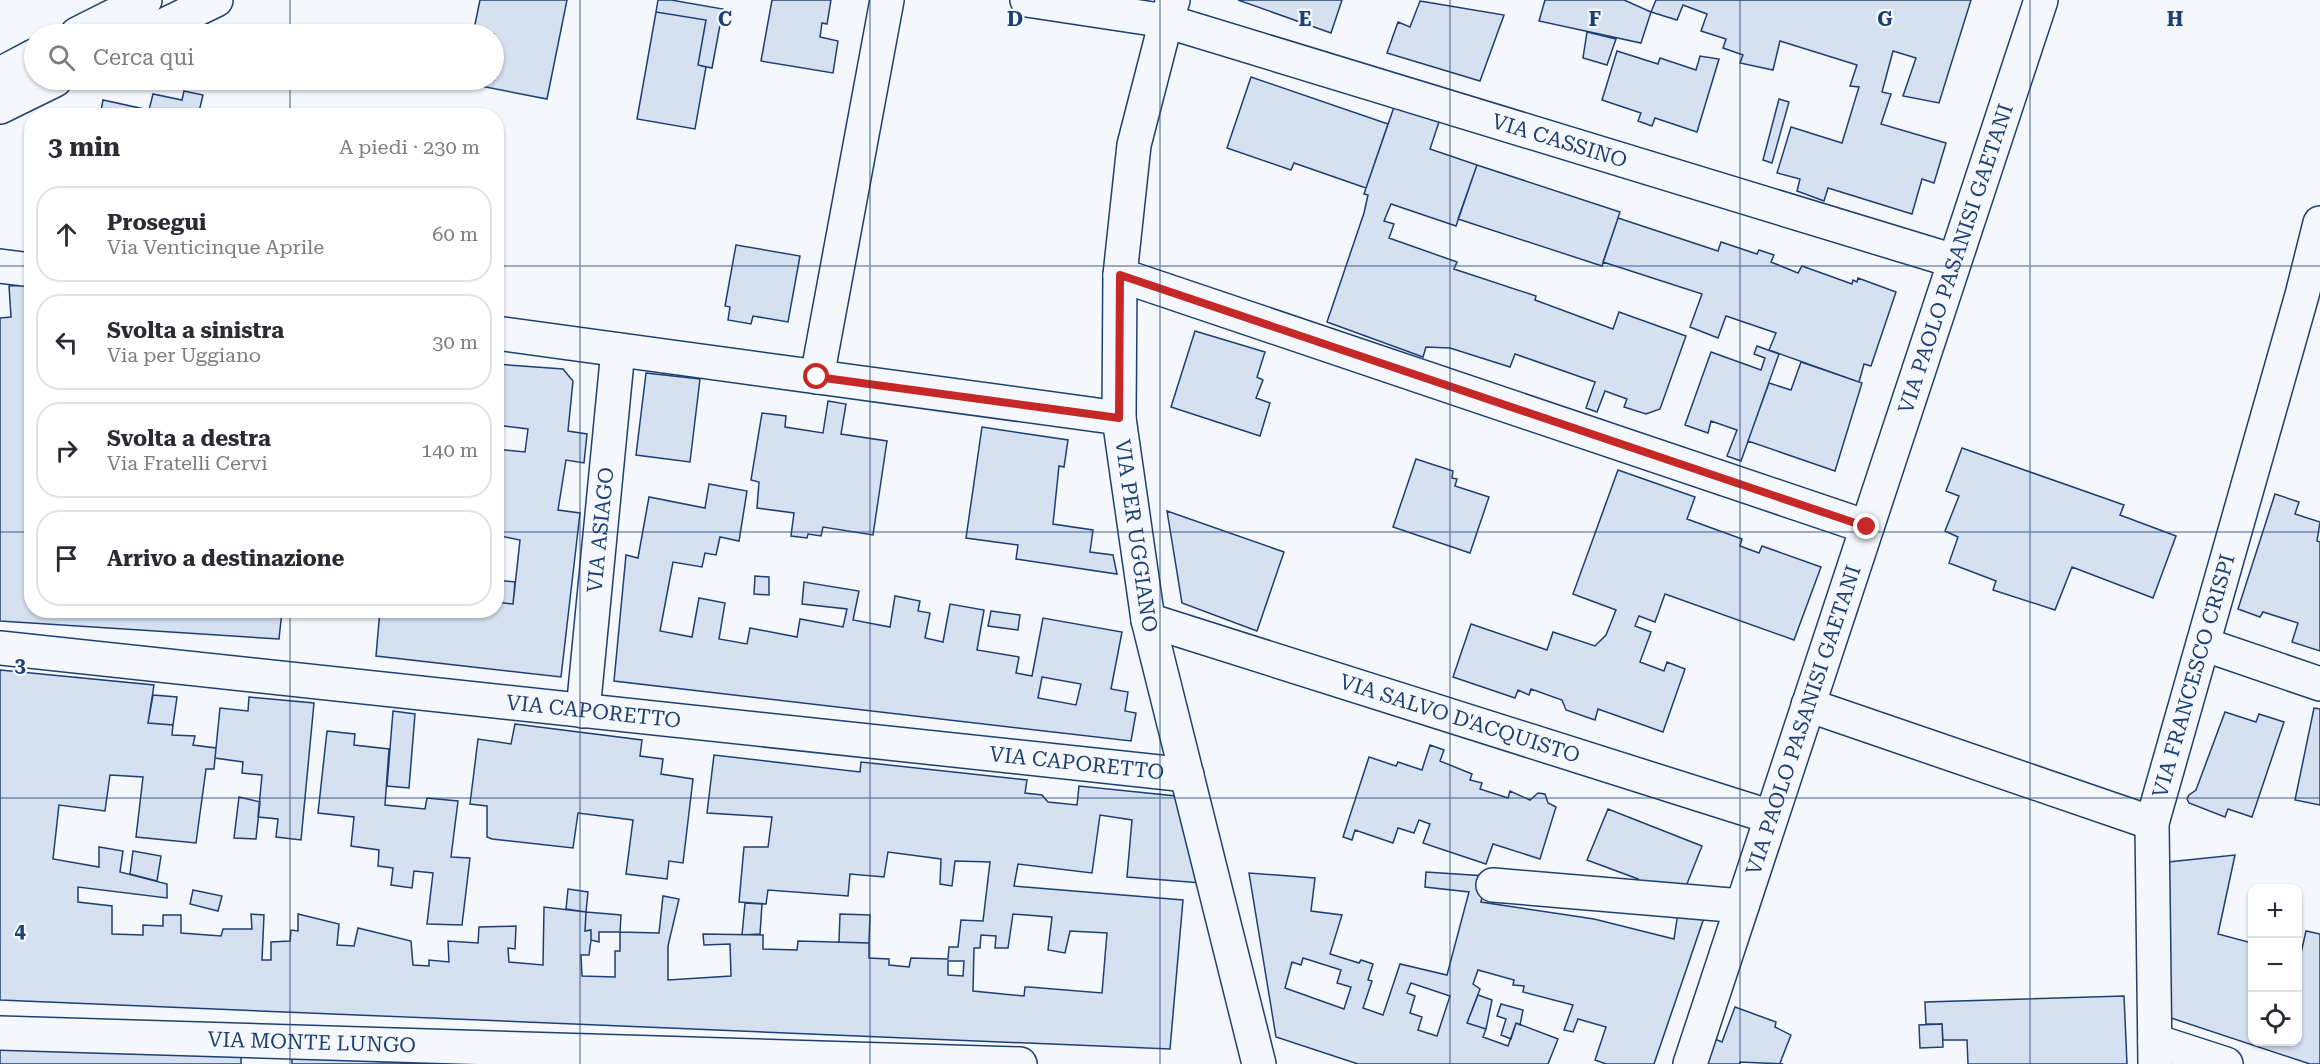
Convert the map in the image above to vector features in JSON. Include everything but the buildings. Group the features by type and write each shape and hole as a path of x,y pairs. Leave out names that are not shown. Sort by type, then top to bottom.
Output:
{"street":[{"path":"97,24 145,0"},
{"path":"167,24 216,0"},
{"path":"817,377 887,0"},
{"name":"VIA CASSINO","path":"1027,0 1169,11 1954,261"},
{"name":"VIA PAOLO PASANISI GAETANI","path":"1690,1064 1954,261 2036,1"},
{"name":"VIA PER UGGIANO","path":"1169,11 1134,145 1120,275 1119,418 1148,620 1259,1064"},
{"path":"0,74 24,61"},
{"path":"0,107 35,90"},
{"name":"VIA FRANCESCO CRISPI","path":"2155,1052 2152,823 2203,644 2311,298 2320,224"},
{"path":"0,266 24,269"},
{"path":"1120,275 1867,527"},
{"path":"504,334 1119,418"},
{"name":"VIA ASIAGO","path":"583,711 618,350"},
{"name":"VIA SALVO D'ACQUISTO","path":"1148,620 1771,817"},
{"path":"2203,644 2320,684"},
{"name":"VIA CAPORETTO","path":"0,648 1187,775"},
{"path":"1808,705 2152,823"},
{"path":"1493,885 1742,906"},
{"name":"VIA MONTE LUNGO","path":"0,1033 282,1053 1020,1064"},
{"path":"2155,1052 2226,1064"}],"route":[{"path":"817,377 1119,418 1120,275 1867,527"}]}
